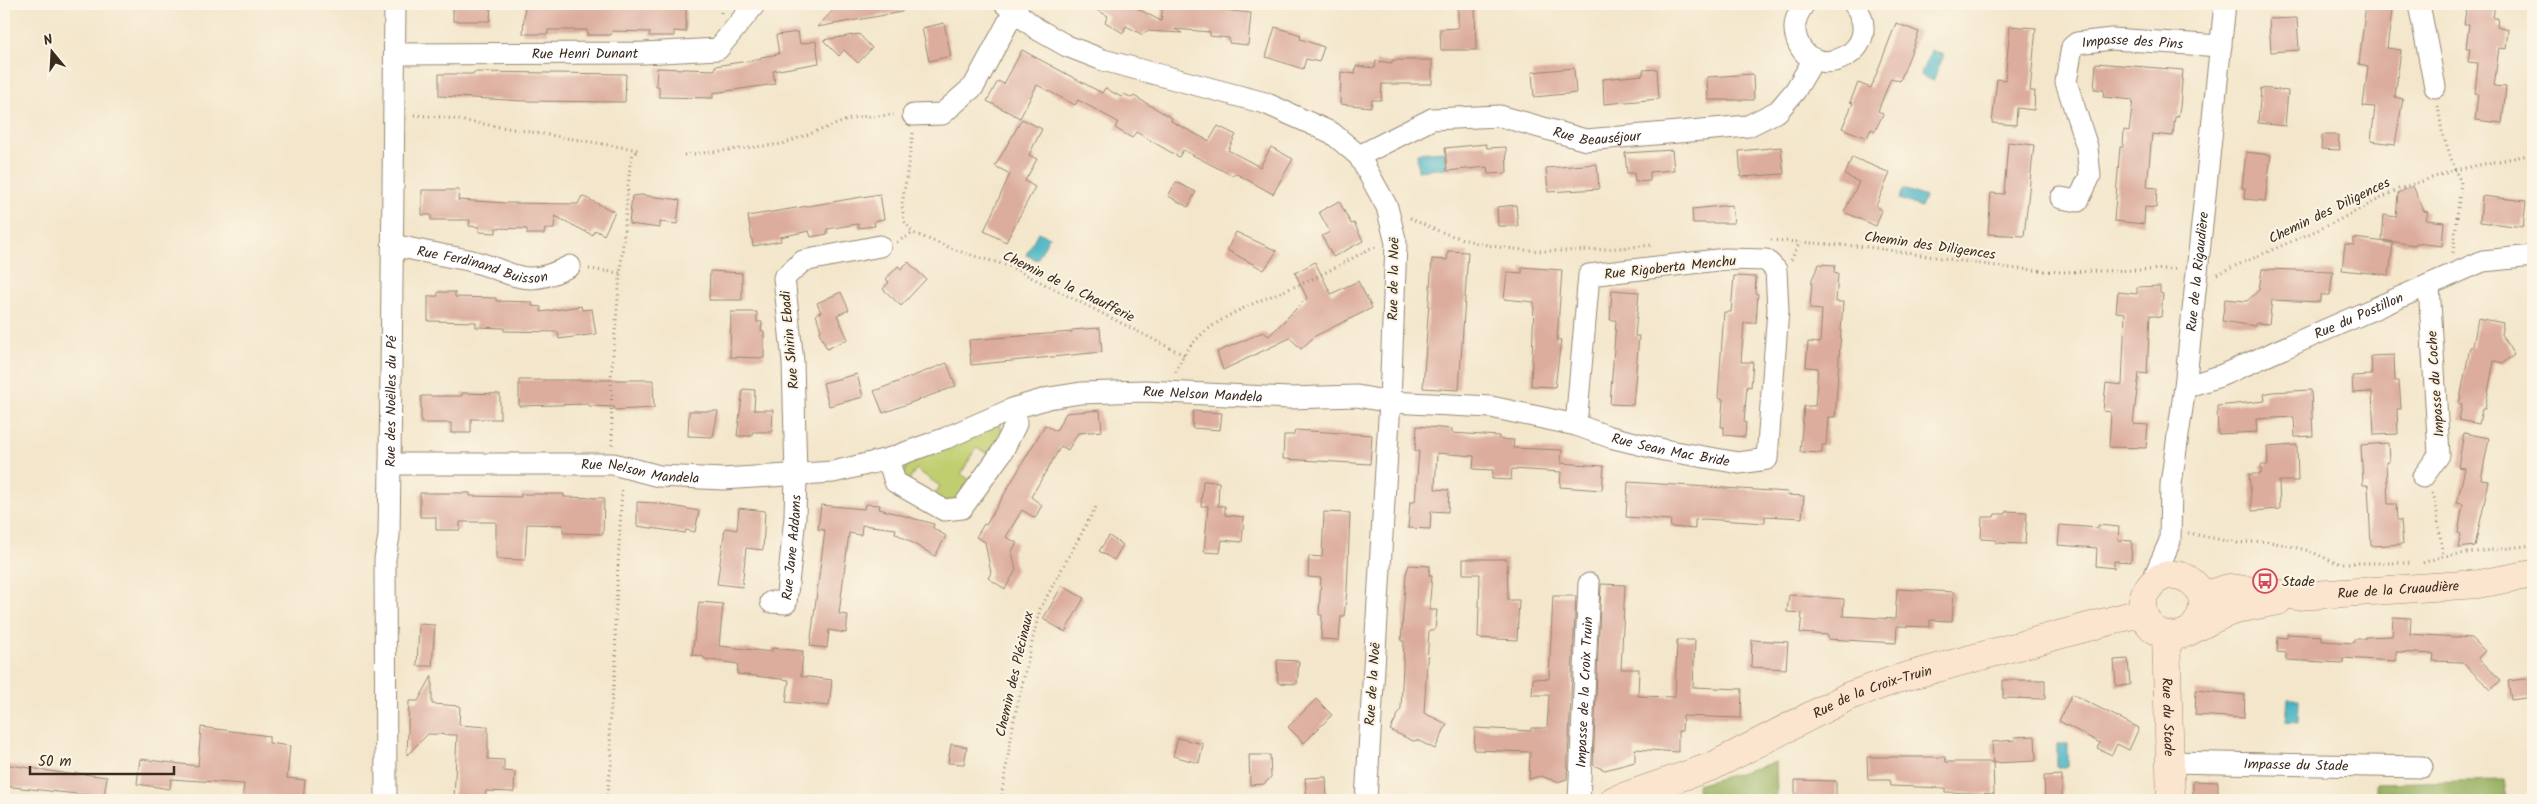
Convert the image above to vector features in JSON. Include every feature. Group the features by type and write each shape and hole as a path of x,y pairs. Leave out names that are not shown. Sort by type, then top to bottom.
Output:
{"main road":[{"name":"Rue de la Cruaudière","path":"2202,596 2229,588 2298,596 2478,584 2533,574"},
{"path":"2179,633 2203,613 2202,596 2197,586 2182,576 2161,577 2151,584 2145,593 2143,612 2154,630 2179,633 2234,610 2298,596"},
{"name":"Rue de la Croix-Truin","path":"1614,800 1712,766 1849,696 1897,680 2143,612"},
{"name":"Rue du Stade","path":"2171,800 2170,762 2179,633"}],"street":[{"name":"Rue des Noëlles du Pé","path":"386,800 385,559 389,536 393,113 396,4"},
{"name":"Rue Henri Dunant","path":"395,54 644,53 718,49 755,4"},
{"path":"1804,4 1798,12 1795,34 1802,49 1814,59 1826,62 1838,61 1848,56 1857,48 1862,37 1864,25 1861,14 1854,4"},
{"name":"Rue de la Rigaudière","path":"2182,576 2170,537 2171,484 2185,387 2225,4"},
{"path":"2419,4 2435,87"},
{"path":"913,115 942,114 974,86 1013,6"},
{"name":"Rue de la Noë","path":"1013,6 1037,29 1067,46 1103,60 1265,103 1332,133 1359,156 1387,207 1396,243 1390,402 1366,800"},
{"name":"Impasse des Pins","path":"2061,198 2078,201 2090,176 2087,147 2066,82 2072,47 2076,43 2112,39 2221,46"},
{"name":"Rue Beauséjour","path":"1359,156 1432,120 1500,116 1586,140 1748,126 1778,111 1795,91 1814,59"},
{"name":"Rue Ferdinand Buisson","path":"393,245 470,261 521,278 548,277 570,266"},
{"name":"Rue Shirin Ebadi","path":"796,475 793,362 784,278 803,261 880,246"},
{"name":"Rue du Postillon","path":"2185,387 2220,376 2483,261 2533,256"},
{"name":"Rue Rigoberta Menchu","path":"1576,425 1589,275 1726,259 1766,260 1776,270"},
{"name":"Rue Sean Mac Bride","path":"1390,402 1491,407 1576,425 1610,437 1664,450 1739,463 1767,459 1778,320 1776,270"},
{"name":"Impasse du Coche","path":"2423,477 2439,455 2429,285"},
{"name":"Rue Nelson Mandela","path":"390,464 618,465 659,476 723,479 796,475 833,472 888,459 946,438 1015,408 1050,398 1081,393 1172,392 1289,398 1357,396 1390,402"},
{"path":"888,459 896,482 944,510 962,508 1002,452 1016,424 1015,408"},
{"name":"Rue Jane Addams","path":"770,602 786,603 795,517 796,475"},
{"name":"Rue de la Rigaudière","path":"2151,584 2170,537"},
{"name":"Impasse de la Croix Truin","path":"1580,800 1589,584"},
{"name":"Impasse du Stade","path":"2170,762 2422,767"}],"path":[{"path":"2435,87 2442,131 2455,170 2462,182 2450,276"},
{"path":"393,113 441,117 639,150 633,154 630,165 611,377 618,465 616,662 609,725 612,759 606,800"},
{"path":"684,155 782,144 856,116 913,115 913,140 902,205 904,221 913,233 900,242 880,246"},
{"name":"Chemin des Diligences","path":"1761,239 1868,247 2009,268 2061,272 2174,269 2197,272 2211,277 2329,225 2398,189 2455,170 2533,154"},
{"path":"1387,207 1440,233 1498,248 1576,252 1657,245"},
{"name":"Chemin de la Chaufferie","path":"913,233 964,253 1009,266 1184,355"},
{"path":"1172,392 1176,370 1184,355 1210,326 1235,312 1311,280 1371,248 1396,243"},
{"path":"570,266 620,274"},
{"path":"2423,477 2435,500 2443,556"},
{"name":"Chemin des Plécinaux","path":"1001,800 1014,719 1040,609 1096,507"},
{"path":"2170,537 2191,533 2237,543 2266,542 2310,551 2336,563 2350,564 2421,564 2443,556 2533,545"}],"green space":[{"path":"997,424 1001,427 1002,432 990,454 976,448 961,474 973,482 958,499 942,501 934,497 940,486 916,469 908,482 904,476 906,467 912,460"},
{"path":"1776,762 1777,800 1698,800 1697,785"},
{"path":"2504,780 2507,800 2376,800 2376,783"}],"water":[{"path":"1931,50 1944,55 1933,81 1920,75"},
{"path":"1445,151 1446,168 1418,171 1417,153"},
{"path":"1904,189 1925,197 1921,207 1899,199"},
{"path":"1038,232 1049,237 1037,260 1026,255"},
{"path":"2288,699 2299,699 2298,723 2286,722"},
{"path":"2057,744 2068,744 2068,767 2057,767"}],"building":[{"path":"453,4 491,4 490,21 453,21"},
{"path":"525,4 686,4 686,32 674,31 674,36 649,36 650,32 612,31 611,35 587,35 587,30 548,30 548,34 523,34"},
{"path":"839,4 901,4 902,12 817,27"},
{"path":"1086,4 1129,4 1161,21 1163,4 1251,13 1248,45 1229,43 1229,38 1210,36 1210,32 1175,29 1182,33 1146,31 1143,35 1126,26 1123,33 1105,22 1108,16"},
{"path":"1458,4 1475,4 1476,50 1441,50 1440,29 1458,28"},
{"path":"2366,4 2393,4 2387,48 2401,50 2395,97 2403,99 2395,144 2371,141 2375,107 2363,106 2368,66 2359,64"},
{"path":"2467,4 2495,4 2493,18 2498,18 2497,26 2508,29 2506,49 2499,48 2494,86 2506,87 2502,123 2475,120 2478,94 2475,93 2478,63 2468,62 2470,48 2466,48 2469,24 2464,24"},
{"path":"2297,18 2299,50 2271,52 2269,19"},
{"path":"944,23 951,56 929,61 922,28"},
{"path":"1896,23 1919,32 1900,81 1891,78 1878,111 1883,114 1875,131 1871,129 1867,138 1842,128 1853,103 1850,102 1858,83 1871,88"},
{"path":"2010,26 2036,28 2030,91 2035,91 2034,110 2017,108 2016,125 1992,123 1997,79 2005,80"},
{"path":"1275,27 1301,35 1300,39 1324,47 1319,62 1306,59 1303,69 1266,57"},
{"path":"798,32 800,44 816,41 819,63 773,71 775,84 713,93 713,98 659,97 659,86 656,86 657,68 715,70 715,66 761,59 761,57 779,54 776,35"},
{"path":"859,34 872,48 858,63 844,50 839,56 823,40"},
{"path":"1022,50 1102,93 1105,88 1121,97 1124,94 1132,98 1134,96 1172,118 1171,121 1209,141 1218,126 1236,135 1228,150 1260,167 1271,147 1293,159 1273,194 1235,173 1233,176 1183,150 1179,157 1136,132 1132,138 1115,128 1118,122 1078,100 1075,105 1037,85 1020,118 987,101 998,81 1004,84"},
{"path":"1392,60 1432,60 1432,84 1382,84 1381,100 1372,100 1371,107 1340,104 1341,72 1355,74 1356,66 1375,68 1376,61 1392,63"},
{"path":"2096,63 2183,70 2180,107 2178,117 2175,117 2173,136 2152,134 2147,187 2157,188 2156,208 2145,207 2144,224 2114,221 2120,147 2123,147 2124,130 2129,131 2133,100 2103,97 2104,90 2094,89"},
{"path":"1574,68 1576,93 1534,97 1532,72"},
{"path":"1657,69 1659,99 1604,104 1603,79 1643,75 1643,70"},
{"path":"474,72 626,74 625,102 524,101 439,96 439,74 473,74"},
{"path":"1753,74 1754,100 1708,100 1707,77"},
{"path":"2261,88 2288,91 2285,126 2258,123"},
{"path":"1022,119 1042,129 1029,155 1037,159 1025,181 1035,187 1006,242 984,231 1010,174 995,166"},
{"path":"2322,135 2338,135 2340,150 2321,149"},
{"path":"2008,142 2034,145 2024,236 1988,234 1991,193 2004,194"},
{"path":"1486,144 1487,148 1506,147 1507,173 1488,174 1487,167 1447,171 1445,148"},
{"path":"1781,147 1784,174 1741,177 1739,151"},
{"path":"1672,150 1674,170 1650,172 1650,181 1635,182 1634,173 1627,173 1625,153"},
{"path":"2246,152 2271,155 2265,201 2244,199 2245,188 2242,188"},
{"path":"1852,157 1890,173 1876,206 1882,210 1876,226 1844,212 1859,182 1845,175"},
{"path":"1597,164 1599,189 1548,192 1546,168"},
{"path":"1176,182 1196,192 1188,207 1168,196"},
{"path":"2413,186 2424,211 2428,212 2426,220 2444,222 2442,246 2416,243 2415,245 2382,240 2384,215 2396,217 2398,193"},
{"path":"422,190 459,190 458,200 507,203 578,204 582,196 615,212 604,235 595,230 592,235 555,216 554,229 545,229 544,234 527,234 527,229 496,228 496,233 479,232 479,227 469,226 470,220 431,220 431,215 422,215"},
{"path":"880,194 884,219 874,221 875,226 858,228 858,224 827,229 827,234 811,237 809,231 780,237 781,241 753,246 748,216"},
{"path":"641,195 680,200 677,224 660,222 660,228 629,224 632,196"},
{"path":"2482,196 2526,201 2523,227 2480,222"},
{"path":"1339,201 1351,224 1354,223 1363,241 1333,257 1322,236 1330,232 1319,212"},
{"path":"1516,205 1518,226 1498,226 1497,207"},
{"path":"1732,205 1734,223 1693,223 1692,209"},
{"path":"1236,232 1277,251 1264,270 1227,250"},
{"path":"2354,238 2393,243 2389,275 2342,270 2345,244 2354,245"},
{"path":"1448,251 1468,252 1459,390 1423,388 1432,259 1447,260"},
{"path":"908,262 926,279 901,306 883,289 889,282 886,279 898,266 901,269"},
{"path":"1315,262 1331,294 1358,281 1372,308 1315,336 1301,349 1290,338 1223,370 1217,352 1263,332 1269,336 1307,298 1295,273"},
{"path":"1819,264 1835,265 1834,273 1838,274 1836,302 1843,302 1835,417 1828,417 1826,445 1822,445 1822,453 1800,452 1804,406 1815,406 1818,368 1806,367 1808,342 1820,343 1822,310 1810,309 1812,279"},
{"path":"1522,267 1562,270 1557,340 1561,340 1555,387 1531,386 1534,302 1504,299 1507,272 1522,273"},
{"path":"2262,269 2333,271 2330,295 2321,295 2321,302 2272,300 2269,324 2256,323 2255,326 2222,321 2225,299 2247,301 2259,290"},
{"path":"710,271 742,273 742,300 709,300"},
{"path":"1734,276 1756,277 1755,293 1758,294 1756,323 1744,323 1741,362 1753,362 1751,387 1747,386 1744,422 1746,422 1745,437 1724,435 1724,427 1721,427 1723,399 1718,398 1724,312 1731,312"},
{"path":"2160,286 2160,293 2163,294 2161,317 2150,315 2147,374 2139,373 2133,424 2148,425 2146,448 2109,447 2111,412 2103,411 2106,383 2122,385 2125,313 2116,312 2118,292 2137,294 2137,287"},
{"path":"1612,290 1639,292 1635,336 1639,336 1633,405 1610,404 1616,320 1610,320"},
{"path":"438,292 455,292 455,297 496,298 496,301 532,302 532,306 541,307 541,312 581,306 582,310 592,309 596,334 559,339 558,332 504,331 504,328 476,327 476,322 428,321 428,296 438,296"},
{"path":"841,292 849,310 837,315 848,339 827,349 819,332 821,331 816,314 821,312 817,303"},
{"path":"731,312 757,312 757,322 762,322 761,331 764,331 764,358 730,357"},
{"path":"2478,318 2503,323 2501,334 2514,355 2503,363 2494,361 2485,409 2482,409 2479,424 2459,420 2462,405 2459,404 2470,347 2473,347"},
{"path":"1100,328 1102,352 971,365 969,340"},
{"path":"2394,355 2395,381 2399,381 2401,409 2397,409 2398,434 2374,435 2372,392 2353,393 2352,376 2372,375 2371,356"},
{"path":"947,363 956,386 883,413 874,391"},
{"path":"857,374 863,397 829,406 823,383"},
{"path":"519,380 653,380 654,408 615,410 614,407 590,406 587,404 519,406"},
{"path":"743,389 755,390 754,410 773,410 772,432 752,432 752,436 737,436"},
{"path":"2311,390 2313,436 2295,437 2294,417 2256,419 2257,432 2218,434 2217,406 2265,401 2264,394 2272,392"},
{"path":"462,393 500,394 500,419 471,419 471,433 451,433 451,423 421,423 421,396 462,396"},
{"path":"1100,410 1102,431 1078,433 1068,450 1061,446 1031,497 1042,505 1035,518 1022,510 1006,537 1017,543 1012,551 1016,570 1005,589 988,578 991,573 985,542 976,537 984,524 986,525 1045,425 1056,431 1066,413"},
{"path":"689,411 718,411 713,437 688,436"},
{"path":"1193,411 1222,413 1220,430 1192,428"},
{"path":"1417,426 1452,429 1452,433 1499,436 1499,439 1514,440 1513,448 1562,450 1561,463 1604,466 1602,490 1560,487 1561,472 1512,469 1511,480 1492,479 1493,470 1473,469 1474,456 1437,453 1435,489 1449,490 1448,512 1431,511 1430,529 1408,528 1410,502 1415,502 1419,451 1415,451"},
{"path":"1295,430 1372,435 1370,464 1283,459 1284,435 1294,435"},
{"path":"2464,433 2489,438 2481,480 2489,481 2475,546 2458,548 2461,534 2458,533 2463,504 2457,503 2465,468 2458,467"},
{"path":"2388,443 2389,462 2386,462 2388,504 2396,504 2397,520 2401,520 2403,544 2371,546 2368,485 2363,485 2361,445"},
{"path":"2297,445 2298,481 2279,481 2280,509 2252,511 2249,474 2261,474 2261,465 2268,465 2267,447"},
{"path":"1203,481 1219,482 1218,506 1225,506 1225,515 1244,517 1242,542 1222,540 1220,553 1204,552 1208,506 1201,506"},
{"path":"1628,482 1788,492 1787,495 1804,496 1802,518 1765,516 1765,523 1704,519 1695,520 1695,529 1670,527 1671,520 1626,517"},
{"path":"420,493 470,493 470,496 521,497 521,494 564,494 564,497 604,498 603,534 563,533 563,525 527,524 525,560 496,559 496,522 460,522 460,530 436,530 436,517 420,517"},
{"path":"637,502 656,503 699,511 695,532 686,530 685,533 637,526"},
{"path":"865,504 880,505 879,509 934,524 933,528 946,536 935,556 895,533 896,529 862,525 861,535 849,533 839,614 848,615 846,633 829,630 827,648 810,646 825,530 818,529 821,505 864,509"},
{"path":"739,508 765,511 763,550 746,548 742,587 717,584 725,528 737,530"},
{"path":"2006,511 2027,512 2025,544 1996,543 1996,540 1981,539 1982,517 2006,514"},
{"path":"1324,512 1350,513 1347,591 1344,616 1341,616 1339,640 1321,639 1322,615 1319,615 1321,578 1308,577 1309,556 1322,557"},
{"path":"2060,525 2098,528 2098,525 2119,527 2118,540 2132,541 2131,562 2114,561 2114,568 2096,566 2097,548 2058,545"},
{"path":"1109,536 1123,545 1114,560 1099,551"},
{"path":"1463,559 1507,559 1508,600 1519,600 1517,640 1478,638 1480,574 1463,574"},
{"path":"1409,565 1430,566 1429,575 1432,575 1429,610 1437,610 1435,630 1429,630 1424,713 1447,724 1435,749 1390,730 1401,709 1404,641 1401,641 1406,574"},
{"path":"1601,584 1625,585 1621,669 1639,669 1638,696 1675,697 1677,640 1695,640 1693,687 1742,689 1741,718 1683,716 1682,731 1678,731 1678,752 1635,749 1635,762 1605,770 1593,765"},
{"path":"1062,586 1084,598 1065,632 1043,619"},
{"path":"1897,589 1954,592 1952,621 1930,620 1930,627 1897,626 1896,643 1828,639 1828,635 1800,633 1802,613 1787,612 1789,595 1844,599 1843,616 1895,619"},
{"path":"1553,596 1576,596 1567,779 1557,782 1541,776 1529,779 1530,752 1474,750 1475,728 1531,731 1531,728 1547,728 1549,695 1532,695 1533,678 1549,679"},
{"path":"699,602 723,604 719,646 772,652 772,648 803,651 801,676 832,680 829,706 786,702 789,680 737,674 738,664 692,655"},
{"path":"2393,617 2411,618 2410,634 2472,638 2485,651 2478,658 2501,680 2491,690 2462,662 2433,661 2434,654 2396,652 2396,661 2343,658 2343,663 2286,660 2286,653 2277,652 2278,637 2287,638 2287,634 2322,636 2322,641 2354,643 2354,639 2392,636"},
{"path":"419,624 435,625 432,666 417,666"},
{"path":"1752,640 1788,642 1786,669 1751,667"},
{"path":"2128,659 2130,685 2116,686 2114,660"},
{"path":"1277,660 1299,661 1297,684 1278,683"},
{"path":"432,676 432,704 460,706 459,725 488,727 488,759 504,760 504,771 515,772 514,792 486,791 485,798 454,800 457,735 428,734 407,755 409,701 418,701"},
{"path":"2533,678 2533,697 2511,700 2508,681"},
{"path":"2003,680 2045,680 2045,699 2003,698"},
{"path":"2196,690 2245,695 2244,718 2195,715"},
{"path":"2072,694 2139,728 2129,750 2117,744 2112,755 2097,748 2100,743 2059,721"},
{"path":"1316,699 1332,715 1304,743 1288,727"},
{"path":"201,727 269,736 269,743 290,746 287,778 305,780 303,800 242,800 244,784 171,779 170,789 137,784 140,759 198,766"},
{"path":"2035,736 2036,761 1993,763 1992,742 2015,740 2014,737"},
{"path":"1178,738 1203,744 1199,763 1173,756"},
{"path":"951,744 967,747 964,764 948,763"},
{"path":"1249,755 1270,755 1271,777 1264,784 1250,785"},
{"path":"1867,757 1945,757 1946,762 1993,762 1994,794 1945,792 1945,788 1891,786 1890,780 1868,780"},
{"path":"4,764 75,775 75,773 107,777 104,797 4,786"},
{"path":"2062,775 2062,800 2045,800 2044,776"},
{"path":"1326,777 1327,800 1307,800 1305,778"},
{"path":"1795,780 1836,781 1836,800 1795,800"},
{"path":"2193,781 2218,782 2218,800 2193,800"}],"place":[{"name":"Stade","path":"2265,581"}]}
